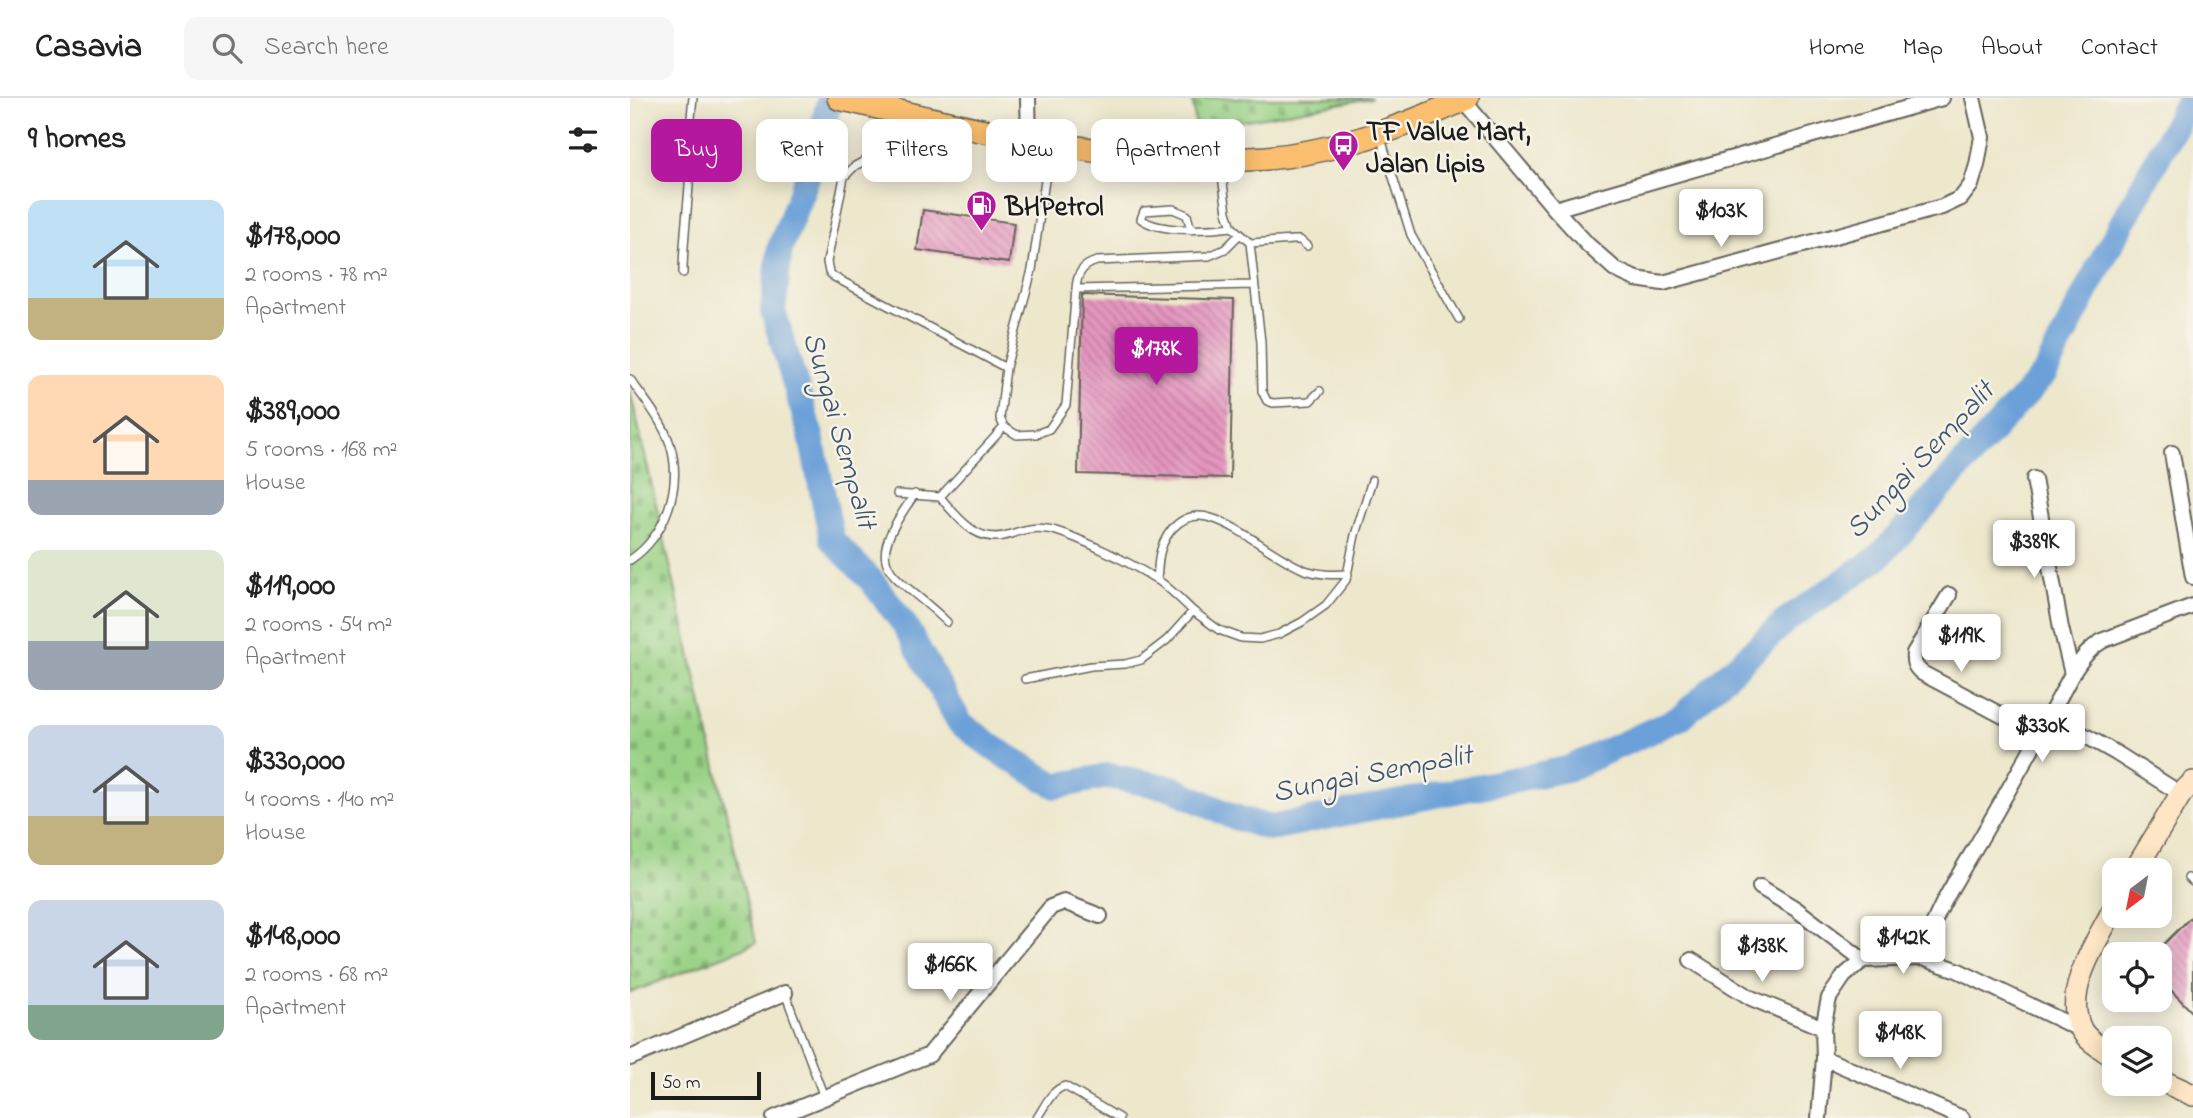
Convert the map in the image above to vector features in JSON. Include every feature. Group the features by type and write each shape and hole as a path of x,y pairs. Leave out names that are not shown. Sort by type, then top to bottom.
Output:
{"main road":[{"path":"1245,159 1325,148 1380,134 1465,99"},
{"path":"847,100 890,106 920,116 986,130"}],"street":[{"path":"1028,98 1033,119"},
{"path":"1555,209 1942,98"},
{"path":"1465,99 1588,245 1616,270 1636,279 1663,283 1941,207 1961,198 1971,185 1978,165 1982,137 1973,98"},
{"path":"2172,453 2193,577"},
{"path":"2034,480 2072,674"},
{"path":"1949,595 1914,653 1913,661 1916,667 1922,674 2039,735"},
{"path":"1922,958 1927,935 1951,886 2084,656 2097,644 2193,607"},
{"path":"2050,716 2187,788 2143,858"},
{"path":"1760,887 1796,909 1863,960"},
{"path":"774,1118 929,1055 1051,907 1064,902 1100,916"},
{"path":"2081,1030 2076,1012 2076,994 2084,966 2104,928"},
{"path":"1819,1118 1824,1058 1823,1028 1829,998 1844,976 1863,960 1922,958 1957,970 2081,1030 2102,1047"},
{"path":"1691,960 1751,998 1823,1028"},
{"path":"630,1058 785,993"},
{"path":"1824,1058 1962,1118"},
{"path":"2172,1085 2193,1095"}],"lane":[{"path":"683,273 694,98"},
{"path":"920,116 911,147 898,157 866,160 855,166 845,177 827,262 829,272 1006,368"},
{"path":"1380,134 1411,234 1459,320"},
{"path":"1037,182 1032,270 1006,368 1000,418 1004,427 1017,435 1037,434 1049,429 1066,405 1076,289 1080,273 1089,263 1209,256 1225,249 1239,235"},
{"path":"1223,182 1227,212 1232,228 1239,235 1250,243 1300,240 1307,246"},
{"path":"1191,230 1187,215 1173,209 1144,211 1141,219 1148,225 1191,230 1232,228"},
{"path":"1250,243 1261,342 1263,395 1267,401 1273,403 1300,402 1310,401 1320,391"},
{"path":"1076,289 1253,285"},
{"path":"630,379 660,422 670,443 675,464 670,508 659,530 641,553 630,560"},
{"path":"940,497 1004,427"},
{"path":"897,494 940,497 964,525 980,535 1004,537 1030,527 1051,530 1106,553 1157,580 1219,630 1241,638 1260,639 1279,634 1302,622 1326,605 1336,594 1348,574 1355,536 1372,480"},
{"path":"915,494 895,522 887,540 886,566 894,577 947,622"},
{"path":"1157,580 1160,553 1166,536 1176,524 1189,517 1209,517 1306,570 1321,575 1348,574"},
{"path":"1026,679 1090,666 1125,664 1141,660 1167,640 1193,611"},
{"path":"785,993 824,1097"},
{"path":"1037,1118 1061,1086 1119,1118"}],"green space":[{"path":"1192,98 1372,98 1245,120 1195,119"},
{"path":"630,390 756,943 630,993"}],"building":[{"path":"923,210 1014,223 1009,263 917,250"},
{"path":"1082,295 1234,300 1230,478 1078,474"},
{"path":"2193,915 2193,1013 2172,991 2172,942 2166,942"}],"waterway":[{"name":"Sungai Sempalit","path":"830,98 814,159 780,248 773,311 811,436 832,540 871,580 904,624 960,723 998,751 1056,786 1109,776 1172,788 1231,816 1270,828 1567,769 1680,718 1788,619 1879,557 2045,373 2100,264 2190,98"}],"place":[{"name":"TF Value Mart, Jalan Lipis","path":"1343,173"},
{"name":"BHPetrol","path":"982,232"}]}
